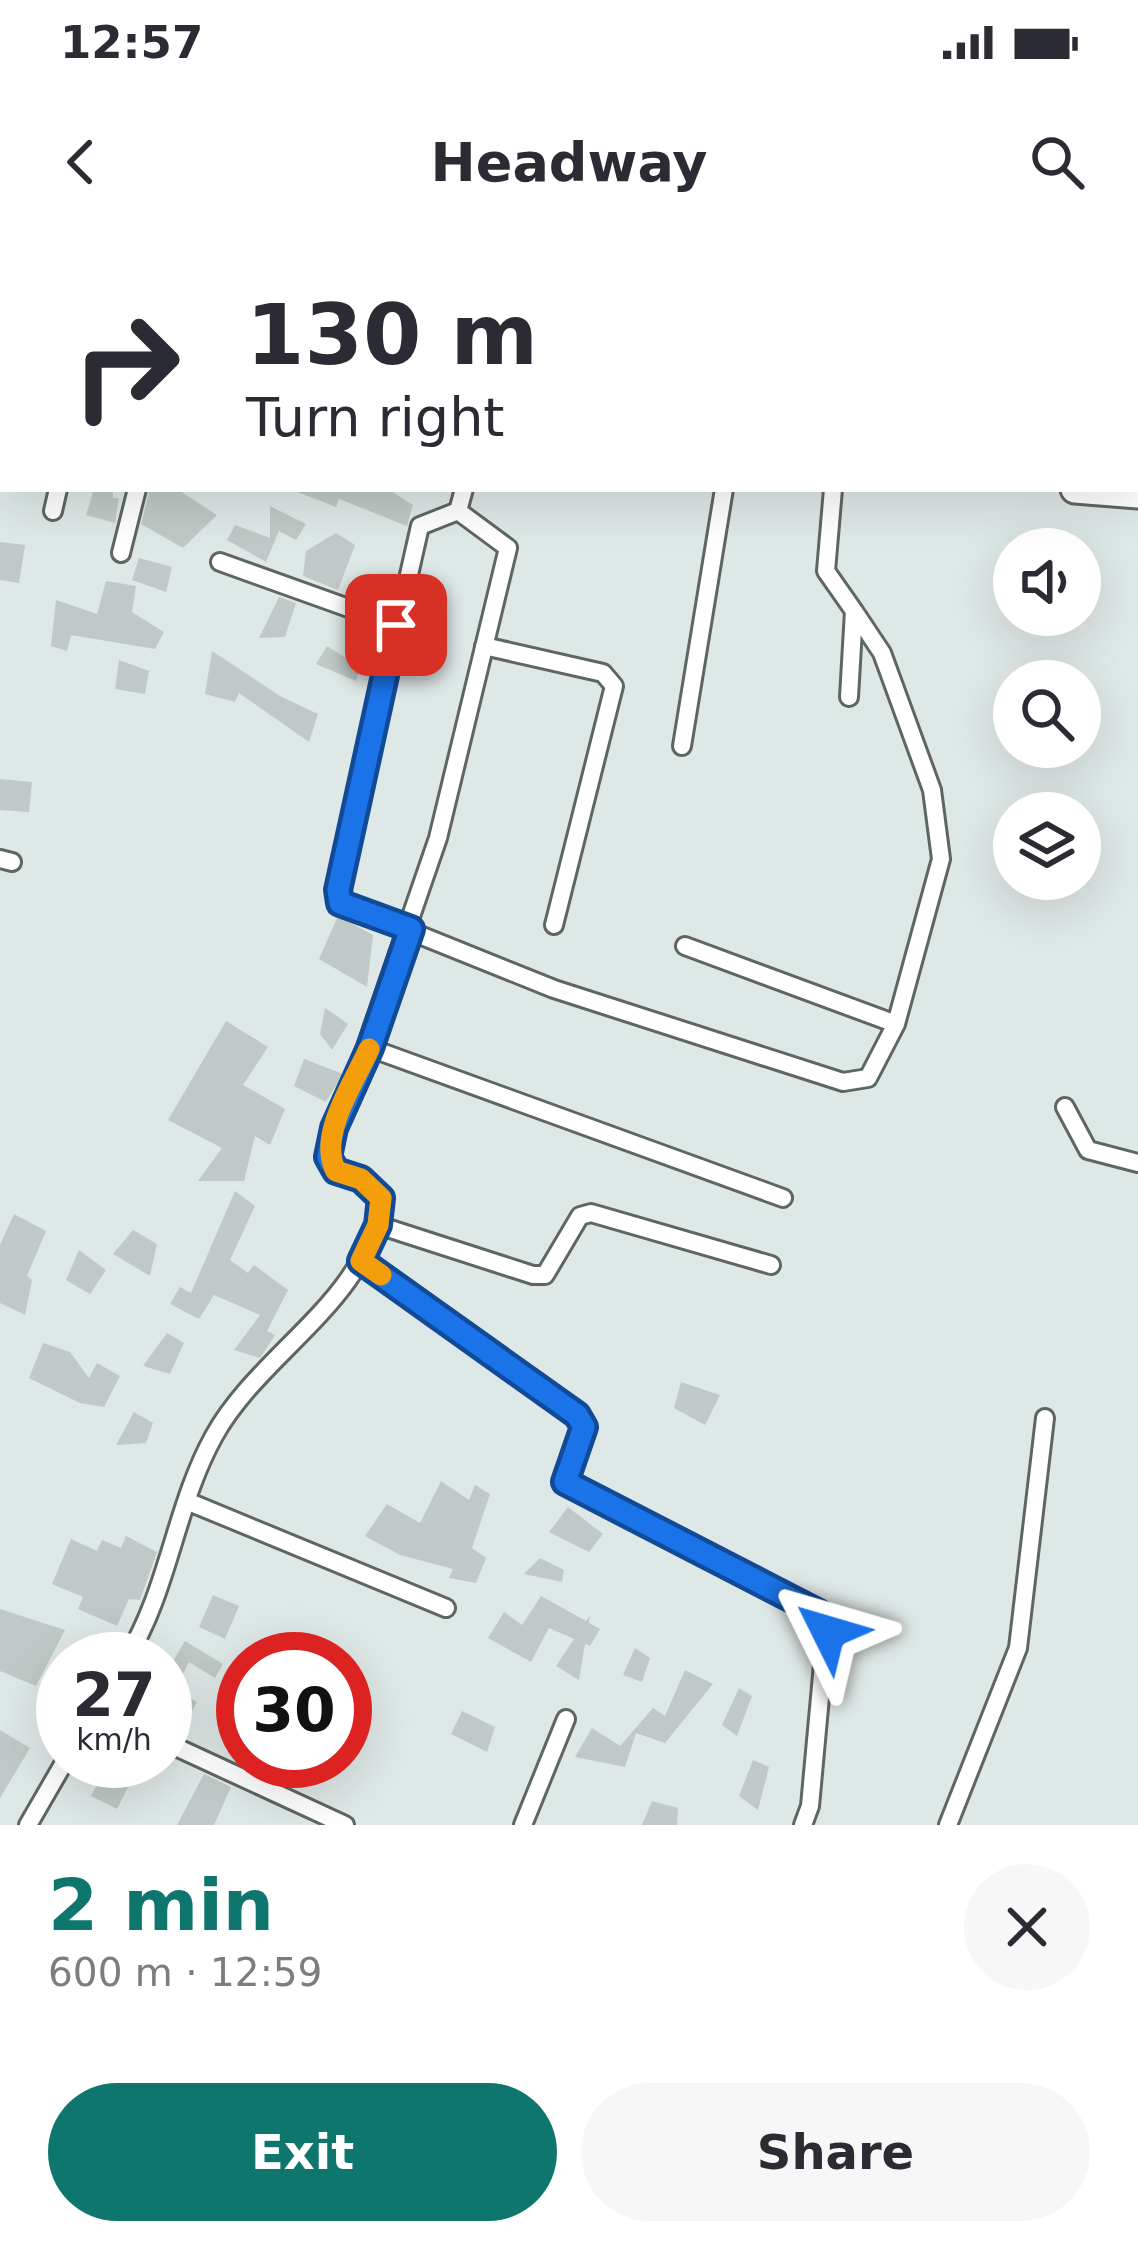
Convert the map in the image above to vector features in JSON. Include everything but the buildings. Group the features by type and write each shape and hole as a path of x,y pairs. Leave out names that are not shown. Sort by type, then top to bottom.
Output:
{"street":[{"path":"53,511 57,492"},
{"path":"121,553 136,492"},
{"path":"458,512 463,492"},
{"path":"682,746 724,492"},
{"path":"458,512 420,526 338,890 340,903 554,989 843,1082 868,1078 896,1024 941,860 932,790 883,653 826,571 833,492"},
{"path":"143,1632 212,1440 243,1390 344,1287 378,1225 381,1198 361,1179 336,1171 328,1157 334,1128 370,1048 411,929 508,548 458,512"},
{"path":"220,562 396,625"},
{"path":"849,697 854,611"},
{"path":"484,646 603,673 614,686 554,925"},
{"path":"685,946 896,1024"},
{"path":"370,1048 783,1198"},
{"path":"1065,1107 1088,1150 1138,1163"},
{"path":"378,1225 533,1275 545,1275 580,1216 591,1213 771,1265"},
{"path":"361,1261 577,1415 584,1427 565,1482 826,1621 810,1806 803,1825"},
{"path":"948,1825 1018,1648 1045,1418"},
{"path":"189,1502 446,1608"},
{"path":"523,1825 566,1719"},
{"path":"192,1754 345,1825"},
{"path":"28,1825 49,1788"}],"slow traffic":[{"path":"369,1049 334,1128 328,1157 336,1171 361,1179 381,1198 378,1225 361,1261 381,1275"}],"route":[{"path":"396,625 338,890 340,903 354,911 411,929 370,1048 334,1128 328,1157 336,1171 361,1179 381,1198 378,1225 361,1261 577,1415 583,1433 563,1475 565,1482 819,1613 828,1632"}]}
